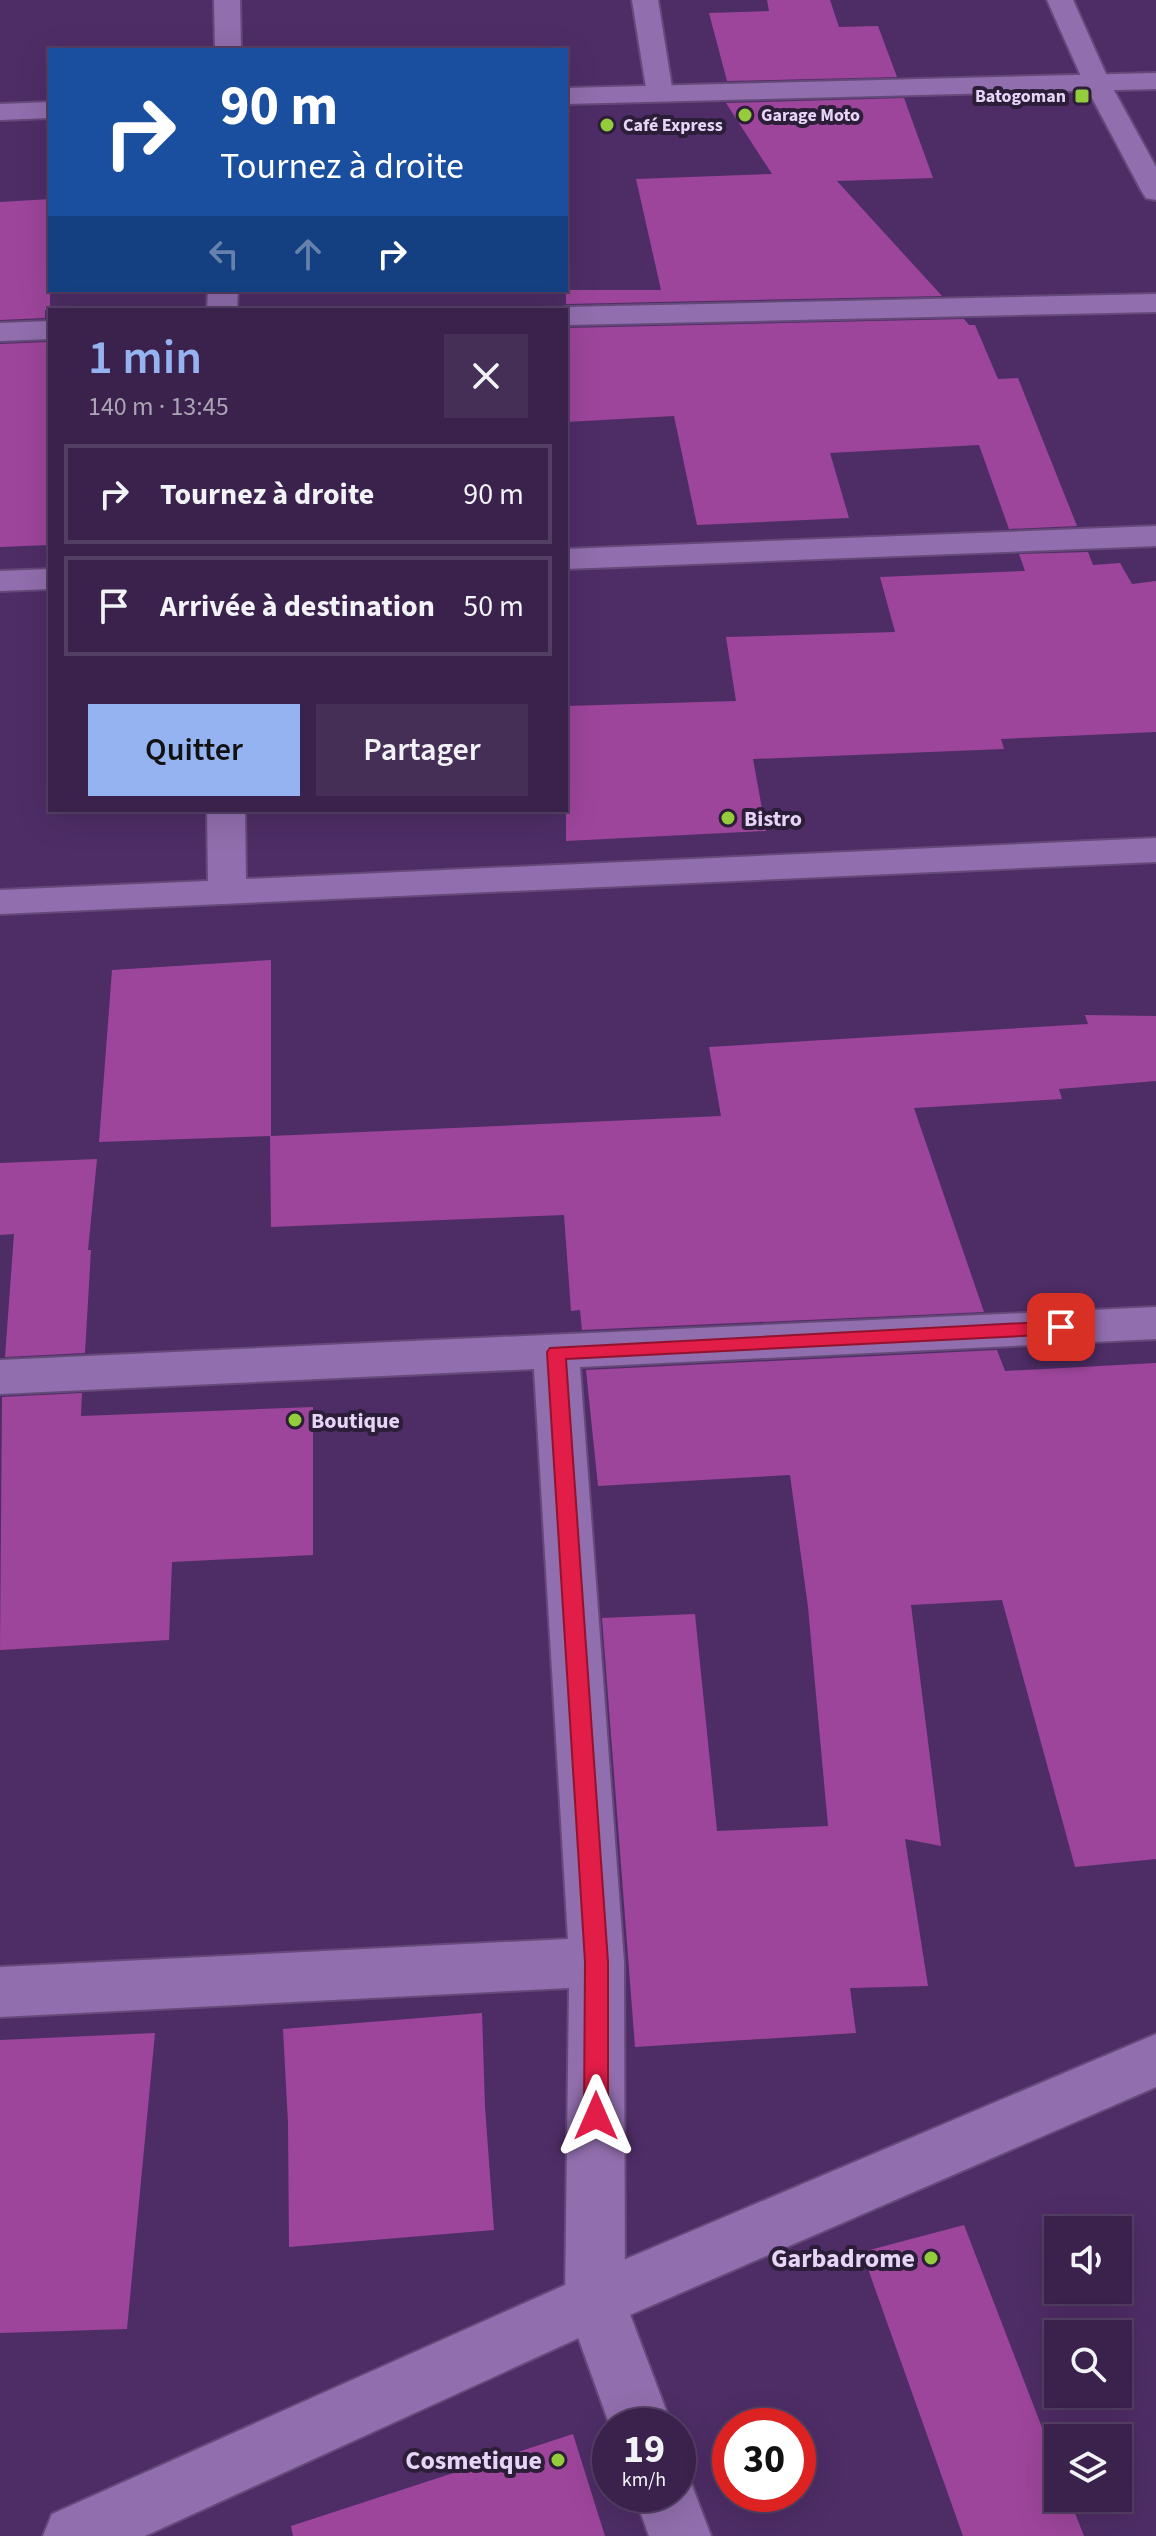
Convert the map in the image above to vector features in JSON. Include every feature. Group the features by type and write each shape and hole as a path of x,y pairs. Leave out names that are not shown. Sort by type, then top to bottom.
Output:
{"street":[{"path":"227,0 228,48"},
{"path":"645,0 660,94"},
{"path":"1060,0 1097,83 1156,192"},
{"path":"568,96 1156,81"},
{"path":"0,112 48,110"},
{"path":"568,316 1156,303"},
{"path":"0,332 48,330"},
{"path":"568,559 1156,536"},
{"path":"0,581 48,579"},
{"path":"226,812 227,892"},
{"path":"0,902 1156,850"},
{"path":"0,1377 1156,1323"},
{"path":"556,1352 597,1962 595,2301 634,2408"},
{"path":"0,1992 597,1962"},
{"path":"74,2536 595,2301 1156,2060"},
{"path":"671,2512 680,2536"}],"building":[{"path":"767,0 830,0 839,27 878,26 897,77 727,81 709,13 769,11"},
{"path":"904,98 933,178 837,181 942,296 566,304 568,290 661,290 636,179 772,174 726,103"},
{"path":"48,199 50,308 45,310 45,318 0,320 0,202"},
{"path":"964,319 969,325 975,325 998,379 1018,378 1077,526 1009,529 979,445 830,453 849,518 697,525 674,416 568,422 568,328"},
{"path":"47,342 48,545 0,547 0,344"},
{"path":"1088,552 1093,565 1120,563 1132,584 1156,581 1156,732 1001,739 1004,749 753,759 766,831 566,841 568,706 736,701 726,637 895,632 880,577 1025,571 1019,554"},
{"path":"271,960 271,1136 721,1116 709,1047 1088,1024 1085,1015 1156,1016 1156,1081 1059,1089 1062,1099 914,1108 984,1312 582,1330 580,1310 571,1311 564,1215 271,1227 270,1136 99,1142 112,970"},
{"path":"97,1159 88,1250 91,1250 85,1353 5,1357 14,1234 0,1235 0,1163"},
{"path":"997,1350 1005,1371 1156,1363 1156,1859 1075,1867 1002,1600 911,1605 941,1846 905,1839 928,1986 850,1988 856,2033 635,2047 602,1618 695,1614 717,1831 828,1826 808,1607 790,1475 598,1486 586,1370"},
{"path":"82,1393 81,1416 313,1407 313,1555 172,1562 169,1640 0,1650 2,1397"},
{"path":"482,2013 494,2230 289,2247 288,2123 283,2029"},
{"path":"155,2033 127,2329 0,2333 0,2040"},
{"path":"964,2225 1044,2433 1044,2512 1075,2512 1084,2536 963,2536 862,2252"},
{"path":"573,2434 592,2495 592,2512 597,2512 605,2536 293,2536 291,2526"}],"place":[{"name":"Batogoman","path":"1082,96"},
{"name":"Garage Moto","path":"745,115"},
{"name":"Café Express","path":"607,125"},
{"name":"Bistro","path":"728,818"},
{"name":"Boutique","path":"295,1420"},
{"name":"Garbadrome","path":"931,2258"},
{"name":"Cosmetique","path":"558,2460"}],"route":[{"path":"596,2116 597,1962 556,1352 1061,1327"}]}
